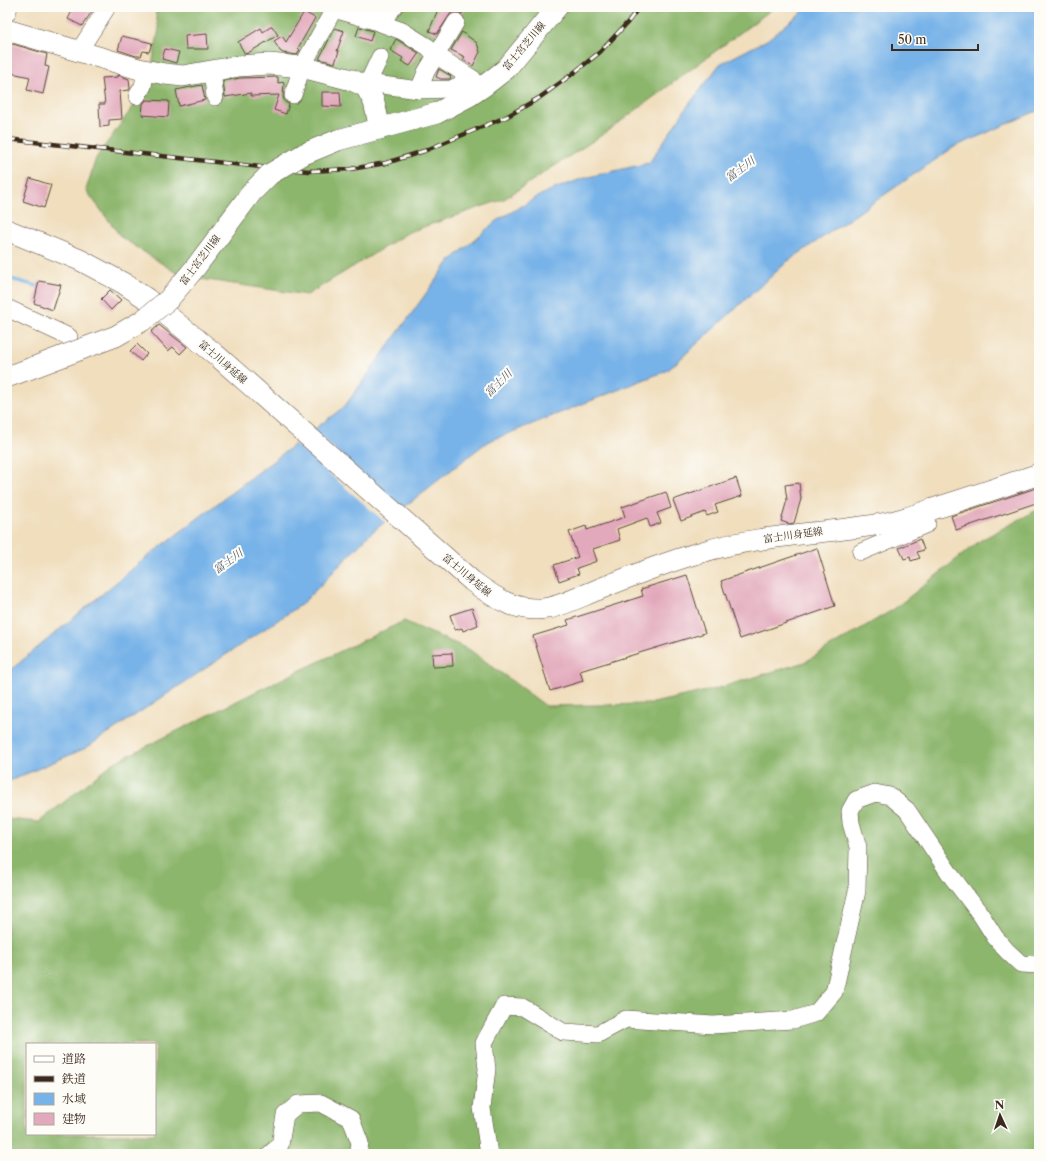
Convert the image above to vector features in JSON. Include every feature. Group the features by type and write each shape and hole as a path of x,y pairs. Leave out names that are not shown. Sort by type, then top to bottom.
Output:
{"main road":[{"name":"富士宮芝川線","path":"7,377 116,336 142,321 168,300 195,268 252,192 270,174 304,154 338,140 437,112 469,96 506,68 557,7"},
{"path":"7,30 146,70 165,74 183,76 239,66 269,64 302,67 352,80 366,87 374,102 380,129"},
{"name":"富士川身延線","path":"7,230 80,260 123,282 147,299 215,354 472,581 493,597 514,606 532,609 550,608 638,573 702,552 739,543 882,524 924,512 1039,474"}],"street":[{"path":"7,13 9,7"},
{"path":"365,18 387,15 394,7"},
{"path":"293,95 302,67 334,8 402,32 428,47 436,55 473,79 451,89 419,90 375,84 366,87"},
{"path":"79,51 106,9"},
{"path":"419,90 426,72 456,22"},
{"path":"366,87 380,58"},
{"path":"137,96 143,86 146,70"},
{"path":"212,70 215,97"},
{"path":"7,308 69,337"},
{"path":"861,552 927,524 924,512"},
{"path":"489,1154 482,1108 487,1069 484,1043 504,1006 522,1007 563,1032 598,1034 626,1019 713,1025 793,1020 816,1013 834,992 858,891 858,847 851,823 850,811 856,800 875,793 890,796 907,810 952,877 981,915 995,937 1007,951 1021,964 1039,965"},
{"path":"270,1154 280,1145 285,1115 298,1104 321,1103 351,1119 360,1143 358,1154"}],"green space":[{"path":"154,7 775,7 605,133 504,199 409,232 307,295 181,276 121,237 86,190 96,158 148,86 159,29"},
{"path":"1039,509 1039,1154 7,1154 7,819 39,822 113,763 257,691 404,621 470,650 546,706 649,704 715,689 805,662 894,609 981,540"}],"water":[{"name":"富士川","path":"808,7 1039,7 1039,110 954,147 788,261 668,370 487,442 371,533 302,604 86,748 7,782 7,673 142,561 345,406 448,263 496,221 546,192 584,178 649,163 687,107 720,64 767,40"}],"pier":[{"path":"312,429 402,511 386,523 294,443"}],"building":[{"path":"74,7 95,7 82,26 68,19"},
{"path":"439,7 465,7 462,14 457,12 451,13 437,34 429,31"},
{"path":"304,12 315,18 298,48 300,50 297,55 283,53 274,41 282,36 286,42"},
{"path":"272,26 278,35 245,54 238,42 261,28 263,32"},
{"path":"359,27 373,31 370,41 356,36"},
{"path":"335,28 344,31 337,51 339,51 335,63 319,59"},
{"path":"462,32 477,43 480,52 473,66 463,60 465,57 451,50"},
{"path":"207,34 208,49 186,49 185,36"},
{"path":"122,36 152,43 149,52 143,51 141,56 136,56 118,50"},
{"path":"396,39 419,53 410,66 401,61 403,58 390,50"},
{"path":"9,43 47,54 45,66 49,67 43,94 27,90 30,77 7,72 7,54"},
{"path":"165,49 179,52 176,63 162,59"},
{"path":"439,69 451,76 450,79 441,79 436,77"},
{"path":"118,75 129,79 130,88 129,90 120,91 122,119 109,120 109,126 100,127 99,104 105,104 102,78 118,77"},
{"path":"278,77 278,83 284,82 283,97 285,102 289,104 286,114 274,110 279,95 251,96 251,93 225,97 223,81 240,78"},
{"path":"202,85 205,100 179,106 176,90"},
{"path":"322,92 340,92 341,107 322,106"},
{"path":"146,100 169,101 168,117 142,115 143,104"},
{"path":"30,178 51,185 44,208 23,201"},
{"path":"39,281 61,285 53,310 34,303"},
{"path":"110,290 121,300 111,310 101,299"},
{"path":"159,325 187,347 180,354 173,347 168,351 151,332"},
{"path":"137,344 147,354 141,361 130,351"},
{"path":"736,478 742,496 715,505 718,512 707,516 705,512 681,521 673,500"},
{"path":"799,483 801,499 794,523 789,524 781,521 787,500 785,485"},
{"path":"1039,487 1039,502 956,530 951,516"},
{"path":"666,492 671,508 657,513 661,523 650,527 647,518 617,529 620,540 593,549 597,561 577,568 579,574 559,581 554,565 578,557 569,532 586,526 587,530 625,517 622,507"},
{"path":"920,539 924,550 917,552 920,558 911,561 910,557 904,559 899,548"},
{"path":"817,548 835,606 740,639 721,581"},
{"path":"687,575 705,633 580,671 583,681 550,691 533,636 569,625 567,620 643,596 641,589"},
{"path":"472,608 478,625 463,631 462,628 455,630 450,615"},
{"path":"452,653 453,666 433,667 432,654"}],"waterway":[{"path":"7,278 37,286"}],"railway":[{"path":"7,139 309,171 351,169 386,163 424,151 506,117 539,98 600,52 628,22 639,7"}]}
